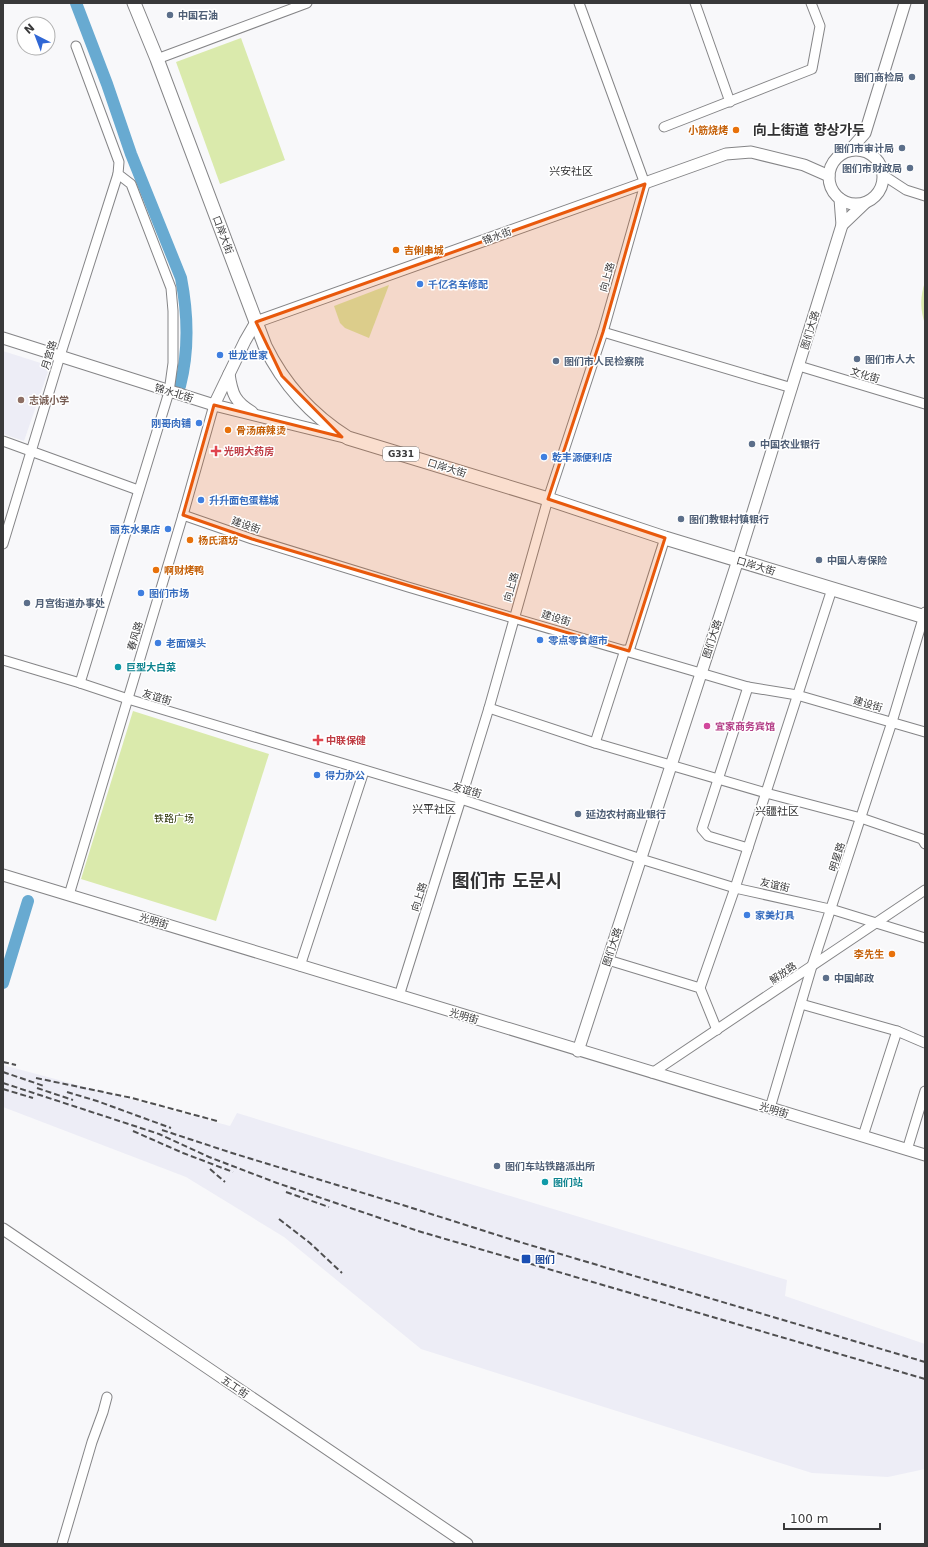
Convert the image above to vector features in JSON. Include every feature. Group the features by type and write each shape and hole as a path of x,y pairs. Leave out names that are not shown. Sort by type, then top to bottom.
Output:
{"highway":[{"name":"口岸大街","path":"134,3 157,59 265,346 282,376 316,414 332,428 348,438 548,499 665,538 832,589 925,615"}],"main road":[{"path":"865,203 847,203 840,199 834,193 828,176 830,167 835,160 850,150 865,133 905,3"},
{"path":"842,226 865,203 879,192 883,175 880,166 872,156 859,150 850,150"},
{"name":"锦水街","path":"256,322 726,154 751,152 804,166 828,176"},
{"path":"840,199 842,226"},
{"name":"图们大路","path":"578,1051 738,560 842,226"},
{"path":"214,405 245,340 256,322"},
{"name":"锦水北街","path":"3,338 169,392 214,405 348,438"},
{"path":"229,374 233,394 241,405 262,417"},
{"name":"光明街","path":"3,875 578,1051 925,1155"},
{"name":"五工街","path":"3,1229 467,1544"}],"street":[{"path":"157,59 307,3"},
{"path":"579,3 645,184"},
{"path":"695,3 730,102"},
{"path":"664,127 812,69 820,26 811,3"},
{"path":"76,46 119,162 118,174 131,184 171,288 173,311 173,355 169,392 80,683"},
{"name":"月宫路","path":"3,544 60,356 118,174"},
{"path":"883,175 906,190 925,196"},
{"name":"向上路","path":"399,996 489,708 548,499 603,332 645,184"},
{"path":"603,332 792,388"},
{"name":"文化街","path":"799,366 925,404"},
{"name":"春风路","path":"69,895 183,515 214,405"},
{"path":"3,441 138,490"},
{"name":"建设街","path":"183,515 259,542 748,687 797,695 925,732"},
{"path":"595,743 665,538"},
{"path":"717,1030 700,988 735,888 832,589"},
{"name":"明星路","path":"770,1108 812,966 892,722 925,615"},
{"name":"友谊街","path":"3,660 364,771 461,799 641,859 735,888 831,909 925,938"},
{"path":"748,687 702,829 708,836 748,848"},
{"path":"489,708 671,766 861,818 922,839 925,844"},
{"path":"300,966 364,771"},
{"name":"解放路","path":"652,1073 925,890"},
{"path":"608,960 700,988"},
{"path":"801,1004 897,1031 925,1043"},
{"path":"863,1136 897,1031"},
{"path":"907,1150 925,1091"},
{"path":"62,1544 107,1397"}],"highlighted area":[{"path":"645,184 603,332 548,499 665,538 629,651 252,539 183,515 214,405 342,437 282,376 256,322"}],"shaded area":[{"name":"志诚小学","path":"3,351 50,366 24,441 3,434"},
{"path":"3,1065 230,1126 237,1113 787,1280 785,1296 925,1344 925,1469 888,1477 812,1473 421,1349 284,1237 186,1177 3,1107"}],"green space":[{"path":"241,38 285,160 220,184 176,62"},
{"path":"925,282 925,324 921,303"},
{"path":"389,285 369,338 345,328 340,323 334,306"},
{"name":"铁路广场","path":"133,711 269,754 216,921 81,879"}],"waterway":[{"path":"76,3 107,84 131,154 181,278 185,305 186,346 180,386"},
{"path":"3,983 28,901"}],"railway":[{"path":"3,1062 16,1065"},
{"path":"3,1072 44,1086"},
{"path":"36,1078 132,1098 217,1121"},
{"path":"3,1083 159,1134 209,1157 277,1183 418,1231 925,1379"},
{"path":"37,1088 73,1100"},
{"path":"3,1089 33,1098"},
{"path":"67,1092 97,1101 171,1128"},
{"path":"162,1130 513,1240 925,1362"},
{"path":"133,1131 183,1153 233,1172"},
{"path":"210,1169 225,1182"},
{"path":"286,1192 329,1207"},
{"path":"279,1219 310,1243 342,1273"}],"place":[{"name":"中国石油","path":"170,15"},
{"name":"图们商检局","path":"912,77"},
{"name":"小筋烧烤","path":"736,130"},
{"name":"图们市审计局","path":"902,148"},
{"name":"图们市财政局","path":"910,168"},
{"name":"吉俐串城","path":"396,250"},
{"name":"千亿名车修配","path":"420,284"},
{"name":"世龙世家","path":"220,355"},
{"name":"图们市人大","path":"857,359"},
{"name":"图们市人民检察院","path":"556,361"},
{"name":"志诚小学","path":"21,400"},
{"name":"刚哥肉铺","path":"199,423"},
{"name":"骨汤麻辣烫","path":"228,430"},
{"name":"中国农业银行","path":"752,444"},
{"name":"光明大药房","path":"216,451"},
{"name":"乾丰源便利店","path":"544,457"},
{"name":"升升面包蛋糕城","path":"201,500"},
{"name":"图们教银村镇银行","path":"681,519"},
{"name":"丽东水果店","path":"168,529"},
{"name":"杨氏酒坊","path":"190,540"},
{"name":"中国人寿保险","path":"819,560"},
{"name":"啊财烤鸭","path":"156,570"},
{"name":"图们市场","path":"141,593"},
{"name":"月宫街道办事处","path":"27,603"},
{"name":"零点零食超市","path":"540,640"},
{"name":"老面馒头","path":"158,643"},
{"name":"巨型大白菜","path":"118,667"},
{"name":"宜家商务宾馆","path":"707,726"},
{"name":"中联保健","path":"318,740"},
{"name":"得力办公","path":"317,775"},
{"name":"延边农村商业银行","path":"578,814"},
{"name":"家美灯具","path":"747,915"},
{"name":"李先生","path":"892,954"},
{"name":"中国邮政","path":"826,978"},
{"name":"图们车站铁路派出所","path":"497,1166"},
{"name":"图们站","path":"545,1182"},
{"name":"图们","path":"526,1259"}],"district":[{"name":"向上街道 향상가두","path":"809,130"},
{"name":"兴安社区","path":"571,171"},
{"name":"兴平社区","path":"434,809"},
{"name":"兴疆社区","path":"777,811"},
{"name":"图们市 도문시","path":"507,880"}]}
